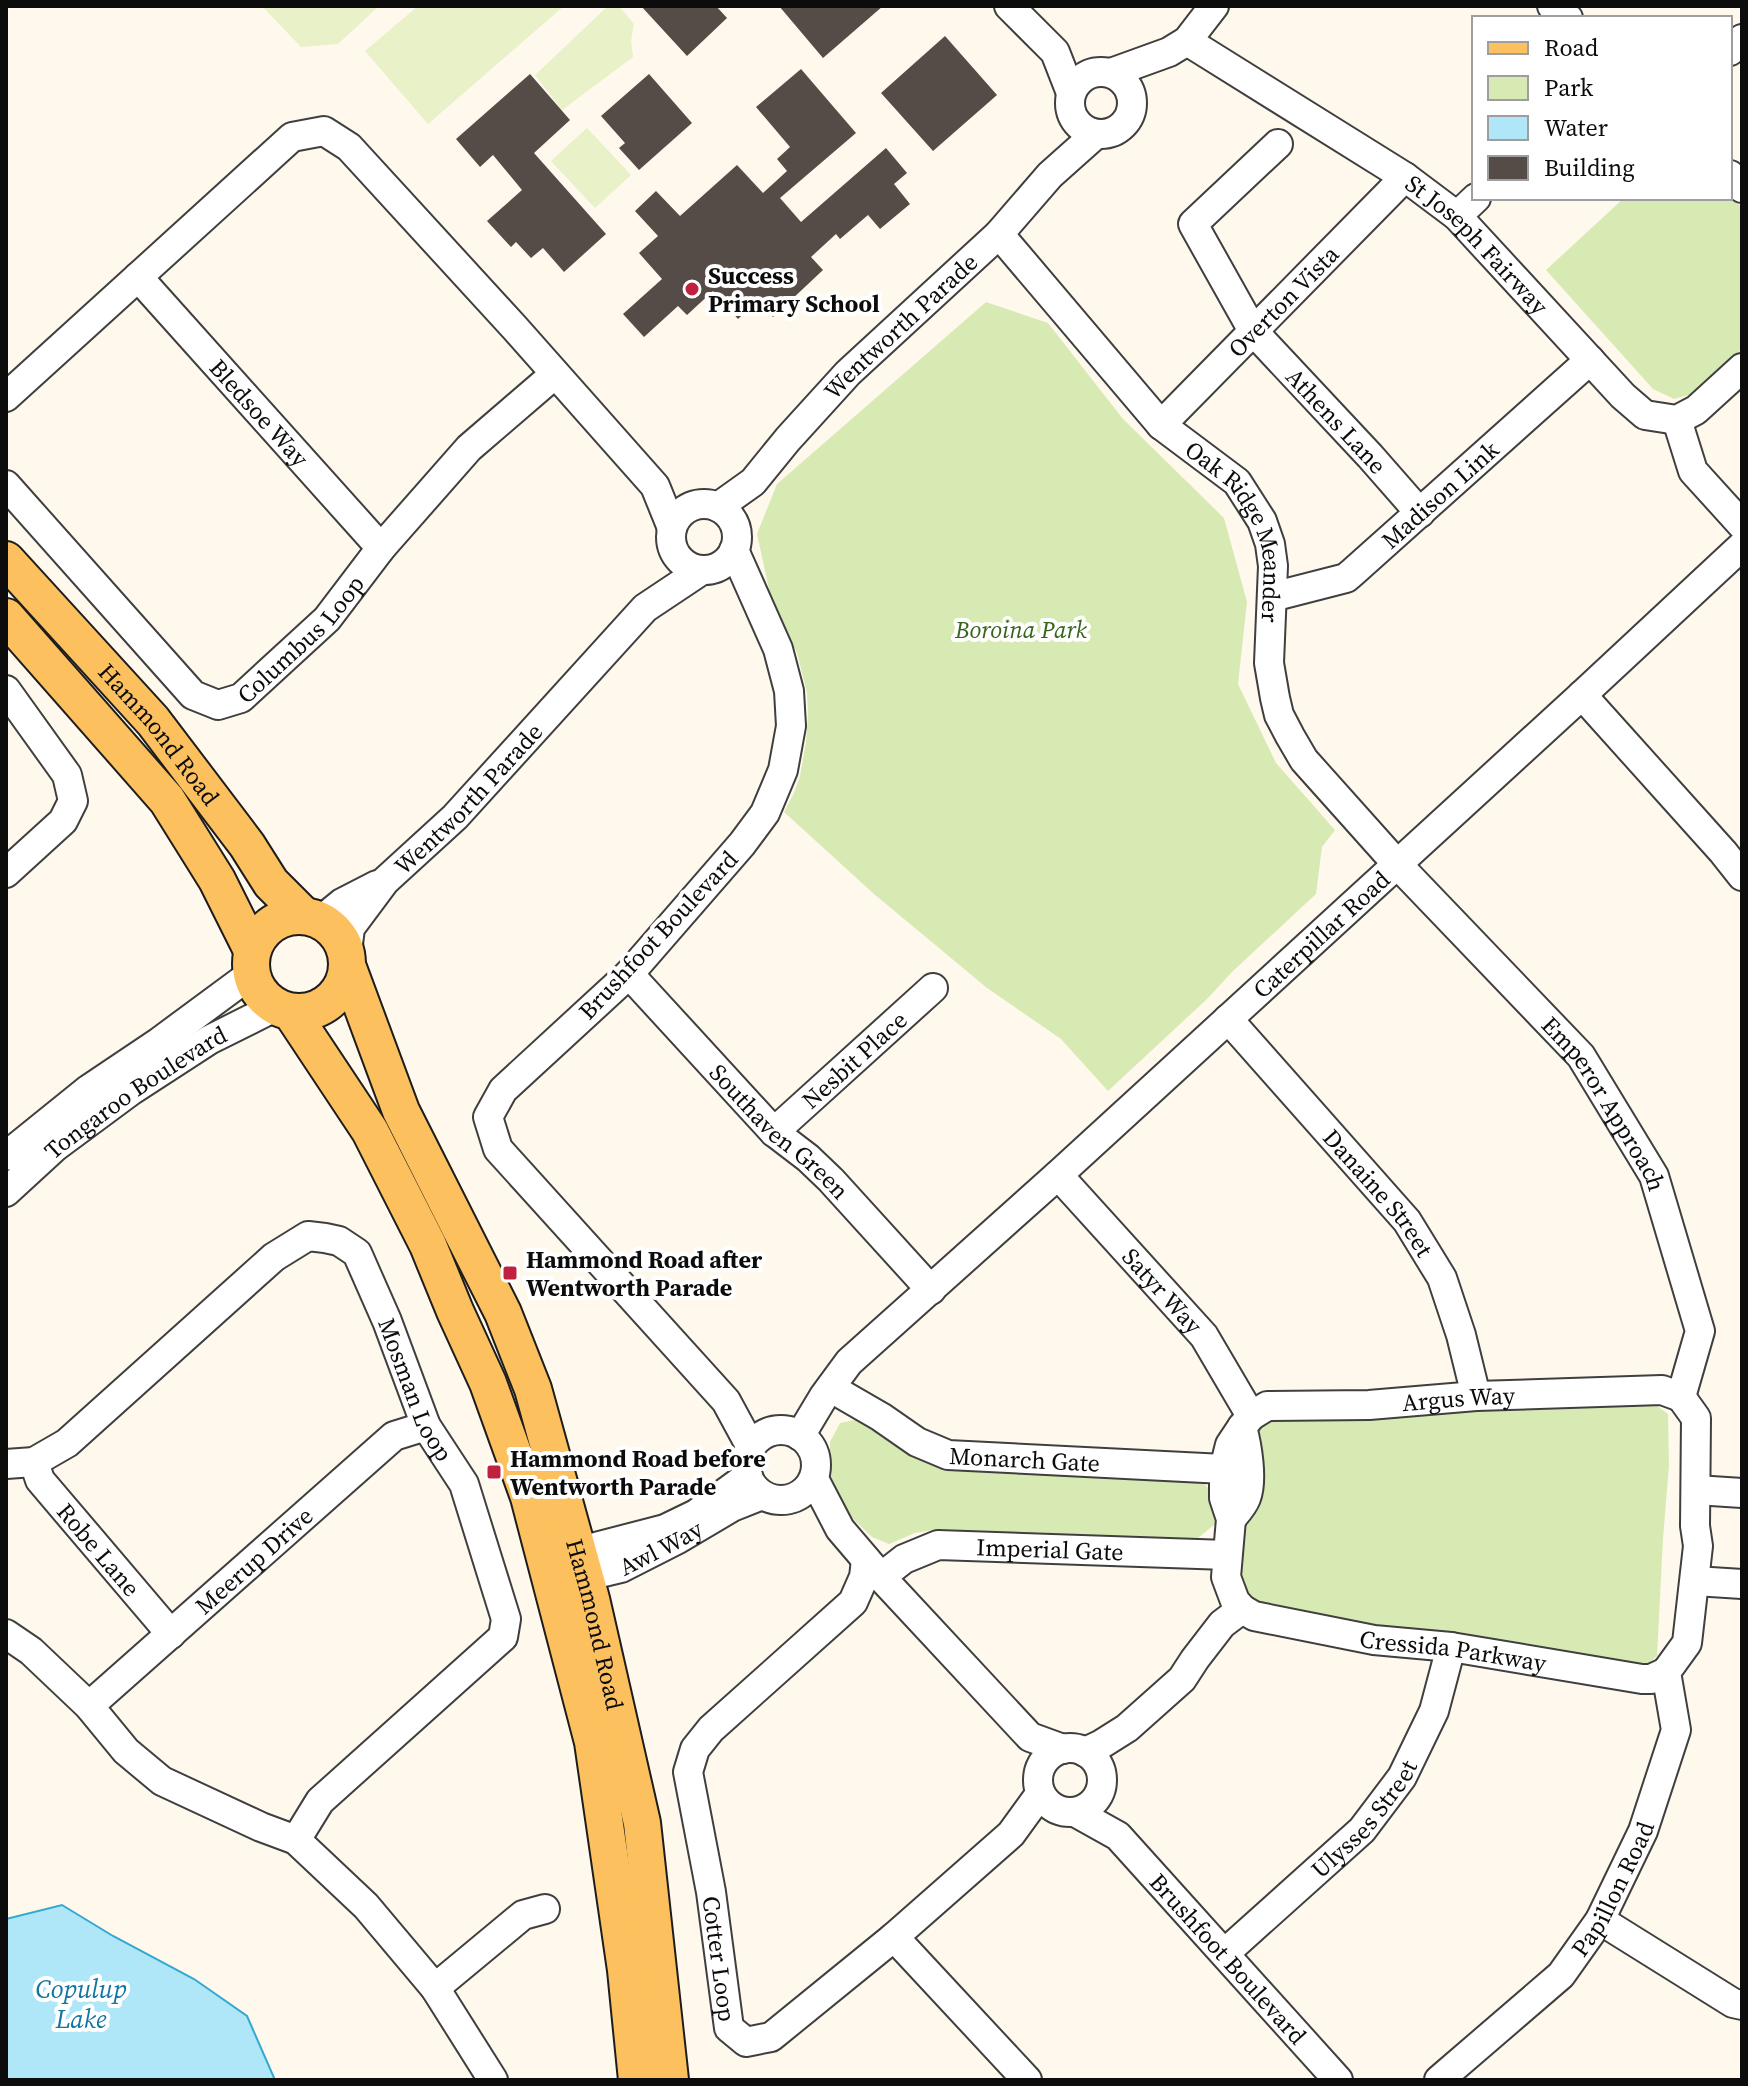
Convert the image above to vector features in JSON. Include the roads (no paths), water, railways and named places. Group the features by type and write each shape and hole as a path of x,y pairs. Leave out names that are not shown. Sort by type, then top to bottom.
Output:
{"main road":[{"name":"Hammond Road","path":"6,560 153,721 247,845 271,883 312,918 334,932 348,960 401,1111 503,1313 533,1389 565,1568 626,1970 637,2080"},
{"name":"Hammond Road","path":"6,617 167,800 217,880 252,962 255,986 262,996 283,1010 370,1131 428,1245 488,1383 529,1497 565,1568 642,1823 670,2080"},
{"path":"252,962 267,927 283,918 312,918"},
{"path":"283,1010 315,1010 330,1002 341,989 348,960"}],"street":[{"path":"1009,6 1055,52 1126,83 1133,103 1126,123 1107,134 1086,131 1078,124 1055,52"},
{"path":"1133,103 1214,6"},
{"path":"1072,104 1077,83 1084,77 1178,46"},
{"name":"St Joseph Fairway","path":"1178,46 1405,177 1466,207 1623,396 1645,415 1677,420"},
{"name":"Wentworth Parade","path":"1050,175 1072,104"},
{"path":"6,397 292,137 324,131 349,147 655,486 720,522 729,559 707,570 685,565 655,486"},
{"name":"Wentworth Parade","path":"720,522 788,439 848,373 999,234 1050,175 1096,134"},
{"name":"Athens Lane","path":"1278,144 1193,224 1253,331 1420,513"},
{"name":"Overton Vista","path":"1161,425 1405,177"},
{"name":"Oak Ridge Meander","path":"999,234 1161,425 1237,482 1262,521 1273,566 1269,663 1279,715 1304,760 1397,864"},
{"name":"Bledsoe Way","path":"138,277 381,548"},
{"name":"Madison Link","path":"1272,597 1346,578 1590,360"},
{"path":"1742,368 1696,410 1677,420 1693,471 1742,525"},
{"name":"Columbus Loop","path":"6,485 193,695 218,705 241,698 327,619 381,548 469,448 555,374"},
{"path":"673,539 677,519 684,511 720,522"},
{"name":"Brushfoot Boulevard","path":"720,522 778,649 789,691 791,726 783,770 765,813 742,844 629,974 503,1090 488,1117 498,1149 726,1401 791,1450 840,1529 882,1578 1030,1737 1087,1766 1118,1836"},
{"name":"Wentworth Parade","path":"645,608 673,539"},
{"name":"Caterpillar Road","path":"791,1450 849,1362 1058,1175 1742,546"},
{"name":"Wentworth Parade","path":"348,960 350,928 385,881 455,817 645,608 707,570"},
{"name":"Brushfoot Boulevard","path":"707,570 757,602"},
{"path":"6,690 67,775 73,801 63,821 6,873"},
{"path":"1582,695 1742,876"},
{"name":"Emperor Approach","path":"1397,864 1581,1056 1654,1176 1700,1331 1681,1397"},
{"name":"Wentworth Parade","path":"312,918 385,881"},
{"name":"Tongaroo Boulevard","path":"6,1156 89,1089 159,1042 252,962"},
{"name":"Southaven Green","path":"629,974 774,1132 831,1180 931,1290"},
{"name":"Nesbit Place","path":"774,1132 933,988"},
{"name":"Tongaroo Boulevard","path":"6,1192 55,1147 132,1090 209,1040 283,1010"},
{"name":"Danaine Street","path":"1228,1019 1407,1221 1442,1278 1461,1335 1476,1396"},
{"name":"Satyr Way","path":"1058,1175 1204,1336 1246,1422"},
{"name":"Mosman Loop","path":"20,1463 67,1443 274,1257 308,1236 339,1241 357,1253 387,1321 426,1426 464,1484 506,1619 503,1637 320,1801 296,1840"},
{"name":"Caterpillar Road","path":"791,1450 819,1429 898,1320"},
{"name":"Argus Way","path":"1246,1422 1267,1406 1369,1405 1476,1396 1662,1390 1681,1397"},
{"name":"Monarch Gate","path":"843,1395 917,1442 948,1455 1224,1469"},
{"name":"Papillon Road","path":"1672,1665 1687,1643 1698,1546 1695,1526 1696,1418 1681,1397"},
{"path":"1053,1797 1091,1804 1087,1766 1100,1745 1127,1728 1182,1679 1222,1624 1242,1609 1235,1601 1226,1577 1231,1519 1224,1498 1224,1469 1230,1445 1246,1422"},
{"path":"1231,1519 1246,1499 1246,1422"},
{"name":"Meerup Drive","path":"89,1706 394,1436 426,1426"},
{"path":"765,1490 746,1467 747,1456 791,1450"},
{"name":"Awl Way","path":"565,1568 617,1543 665,1529 696,1514 765,1490 803,1493 791,1450"},
{"name":"Robe Lane","path":"20,1463 40,1480 171,1634"},
{"name":"Brushfoot Boulevard","path":"765,1490 840,1529"},
{"path":"1696,1490 1742,1493"},
{"name":"Papillon Road","path":"1444,2078 1561,1975 1600,1920 1643,1831 1676,1730 1672,1665 1685,1551 1695,1526"},
{"name":"Imperial Gate","path":"882,1578 904,1559 938,1545 1227,1555"},
{"name":"Cotter Loop","path":"882,1578 864,1577 853,1602 711,1729 695,1749 688,1772 711,1892 729,2028 746,2042 771,2037 894,1937 1011,1834 1024,1830 1053,1797"},
{"path":"853,1602 889,1594 882,1578"},
{"path":"1695,1581 1742,1584"},
{"name":"Cressida Parkway","path":"1242,1609 1254,1616 1374,1640 1451,1647 1642,1679 1651,1679 1672,1665"},
{"path":"6,1634 31,1651 89,1706 126,1751 162,1781 296,1840 366,1906 435,1988 493,2080"},
{"name":"Ulysses Street","path":"1225,1953 1362,1830 1402,1777 1434,1711 1451,1647"},
{"path":"1030,1737 1053,1797"},
{"path":"1053,1797 1047,1758 1087,1766"},
{"name":"Brushfoot Boulevard","path":"1053,1797 1118,1836 1338,2080"},
{"path":"435,1988 523,1915 545,1909"},
{"path":"1600,1920 1733,2003 1742,2005"},
{"path":"894,1937 1027,2080"}],"water":[{"name":"Copulup Lake","path":"62,1905 194,1979 247,2016 275,2080 6,2080 6,1919"}],"place":[{"name":"Success Primary School","path":"692,289"},
{"name":"Hammond Road after Wentworth Parade","path":"510,1273"},
{"name":"Hammond Road before Wentworth Parade","path":"494,1472"}],"park label":[{"name":"Boroina Park","path":"1021,629"}]}
